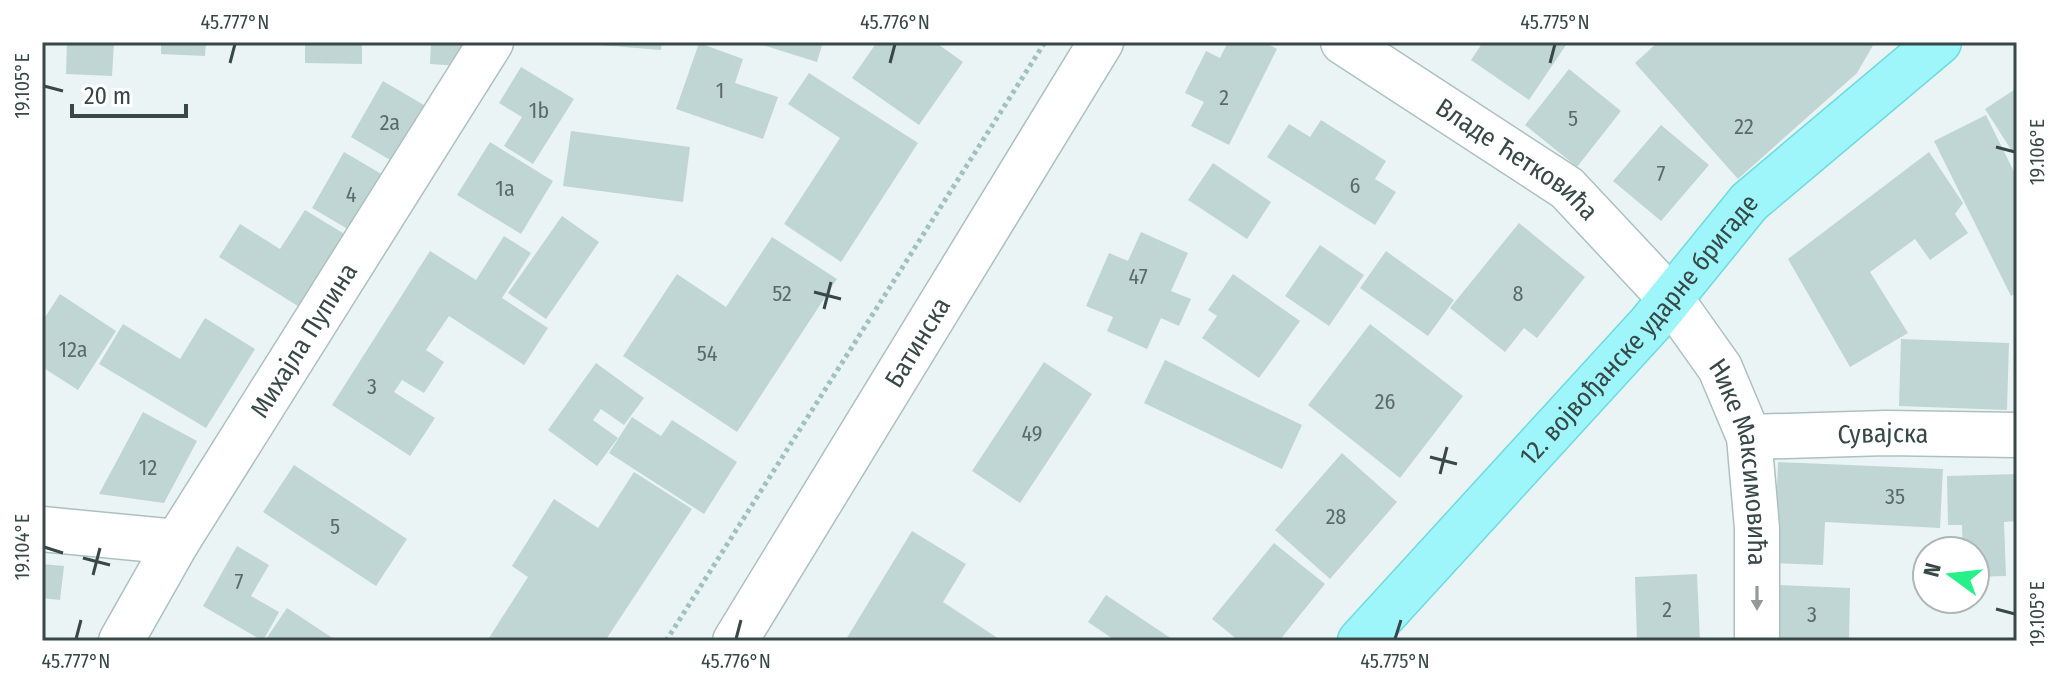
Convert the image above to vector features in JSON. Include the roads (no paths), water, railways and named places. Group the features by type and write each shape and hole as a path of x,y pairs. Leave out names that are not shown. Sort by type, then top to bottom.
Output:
{"main road":[{"name":"12. војвођанске ударне бригаде","path":"1360,641 1671,299 1749,202 1939,42"}],"street":[{"name":"Михајла Пупина","path":"121,641 177,542 491,42"},
{"name":"Батинска","path":"735,641 1101,42"},
{"name":"Владе Ћетковића","path":"1343,42 1567,188 1671,299"},
{"name":"Нике Максимовића","path":"1671,299 1720,368 1749,437 1757,528 1757,641"},
{"name":"Сувајска","path":"1749,437 1886,433 2017,435"},
{"path":"42,529 177,542"}]}
